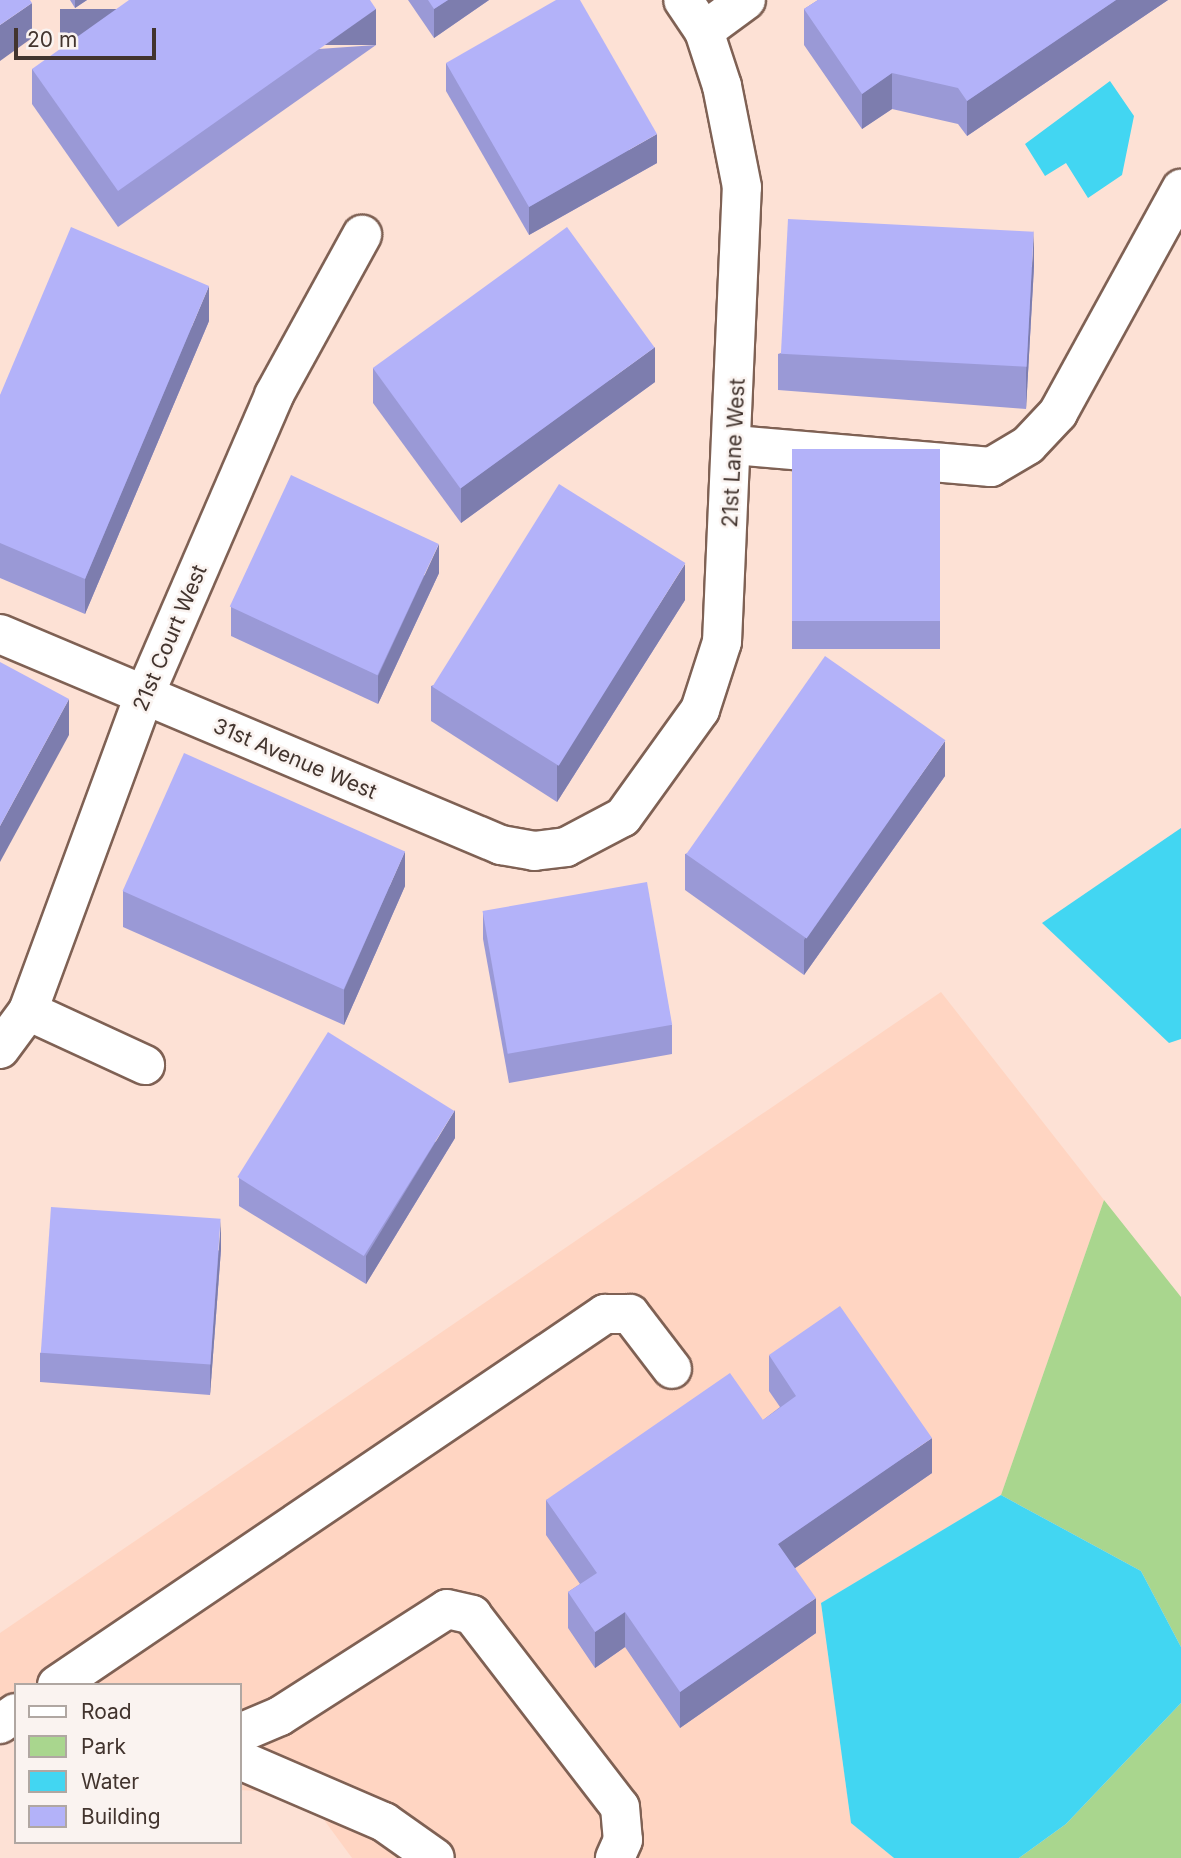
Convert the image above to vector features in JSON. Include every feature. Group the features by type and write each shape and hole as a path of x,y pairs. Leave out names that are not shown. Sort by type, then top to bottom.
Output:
{"street":[{"name":"21st Lane West","path":"595,835 645,793 713,681 722,642 734,445 742,187 704,32 683,0"},
{"path":"704,32 746,0"},
{"path":"734,445 991,467 1028,445 1058,413 1181,189"},
{"name":"21st Court West","path":"0,1049 28,1012 144,696 274,395 362,236"},
{"name":"31st Avenue West","path":"0,634 501,845 534,851 595,835"},
{"path":"28,1012 145,1065"},
{"path":"60,1683 605,1314 630,1314 672,1369"},
{"path":"242,1732 279,1717 447,1609 472,1615 620,1807 623,1840 615,1858"},
{"path":"242,1761 384,1822 435,1858"}],"shaded area":[{"path":"941,992 1104,1200 1001,1495 821,1603 851,1823 894,1858 352,1858 305,1794 242,1790 242,1683 14,1683 14,1733 0,1734 0,1633"}],"green space":[{"path":"1104,1200 1181,1297 1181,1647 1141,1571 1001,1495"},
{"path":"1181,1703 1181,1858 1019,1858 1066,1824"}],"water":[{"path":"1110,81 1134,116 1122,175 1088,198 1066,163 1045,176 1025,144"},
{"path":"1181,828 1181,1039 1169,1043 1042,923"},
{"path":"1001,1495 1141,1571 1181,1647 1181,1703 1066,1824 1019,1858 894,1858 851,1823 821,1603"}],"building":[{"path":"0,0 30,0 32,3 0,25"},
{"path":"129,0 370,0 376,9 118,191 32,69"},
{"path":"428,0 448,0 434,9"},
{"path":"556,0 580,0 657,134 529,207 446,63"},
{"path":"818,0 1116,0 967,101 958,88 892,73 862,94 804,9"},
{"path":"788,219 1034,232 1027,367 781,354"},
{"path":"71,227 209,286 85,579 0,543 0,395"},
{"path":"567,227 655,348 460,489 373,368"},
{"path":"792,449 940,449 940,621 792,621"},
{"path":"291,475 439,544 377,675 230,606"},
{"path":"559,484 685,563 559,766 432,687"},
{"path":"825,656 945,740 807,939 686,854"},
{"path":"0,662 69,699 0,826"},
{"path":"184,753 405,851 344,989 123,891"},
{"path":"647,882 672,1025 508,1054 483,911"},
{"path":"328,1032 454,1111 364,1256 237,1177"},
{"path":"51,1207 221,1219 210,1365 41,1353"},
{"path":"840,1306 932,1438 778,1544 816,1598 680,1692 625,1612 595,1632 568,1592 597,1573 546,1500 730,1373 763,1420 796,1396 769,1355"}]}
